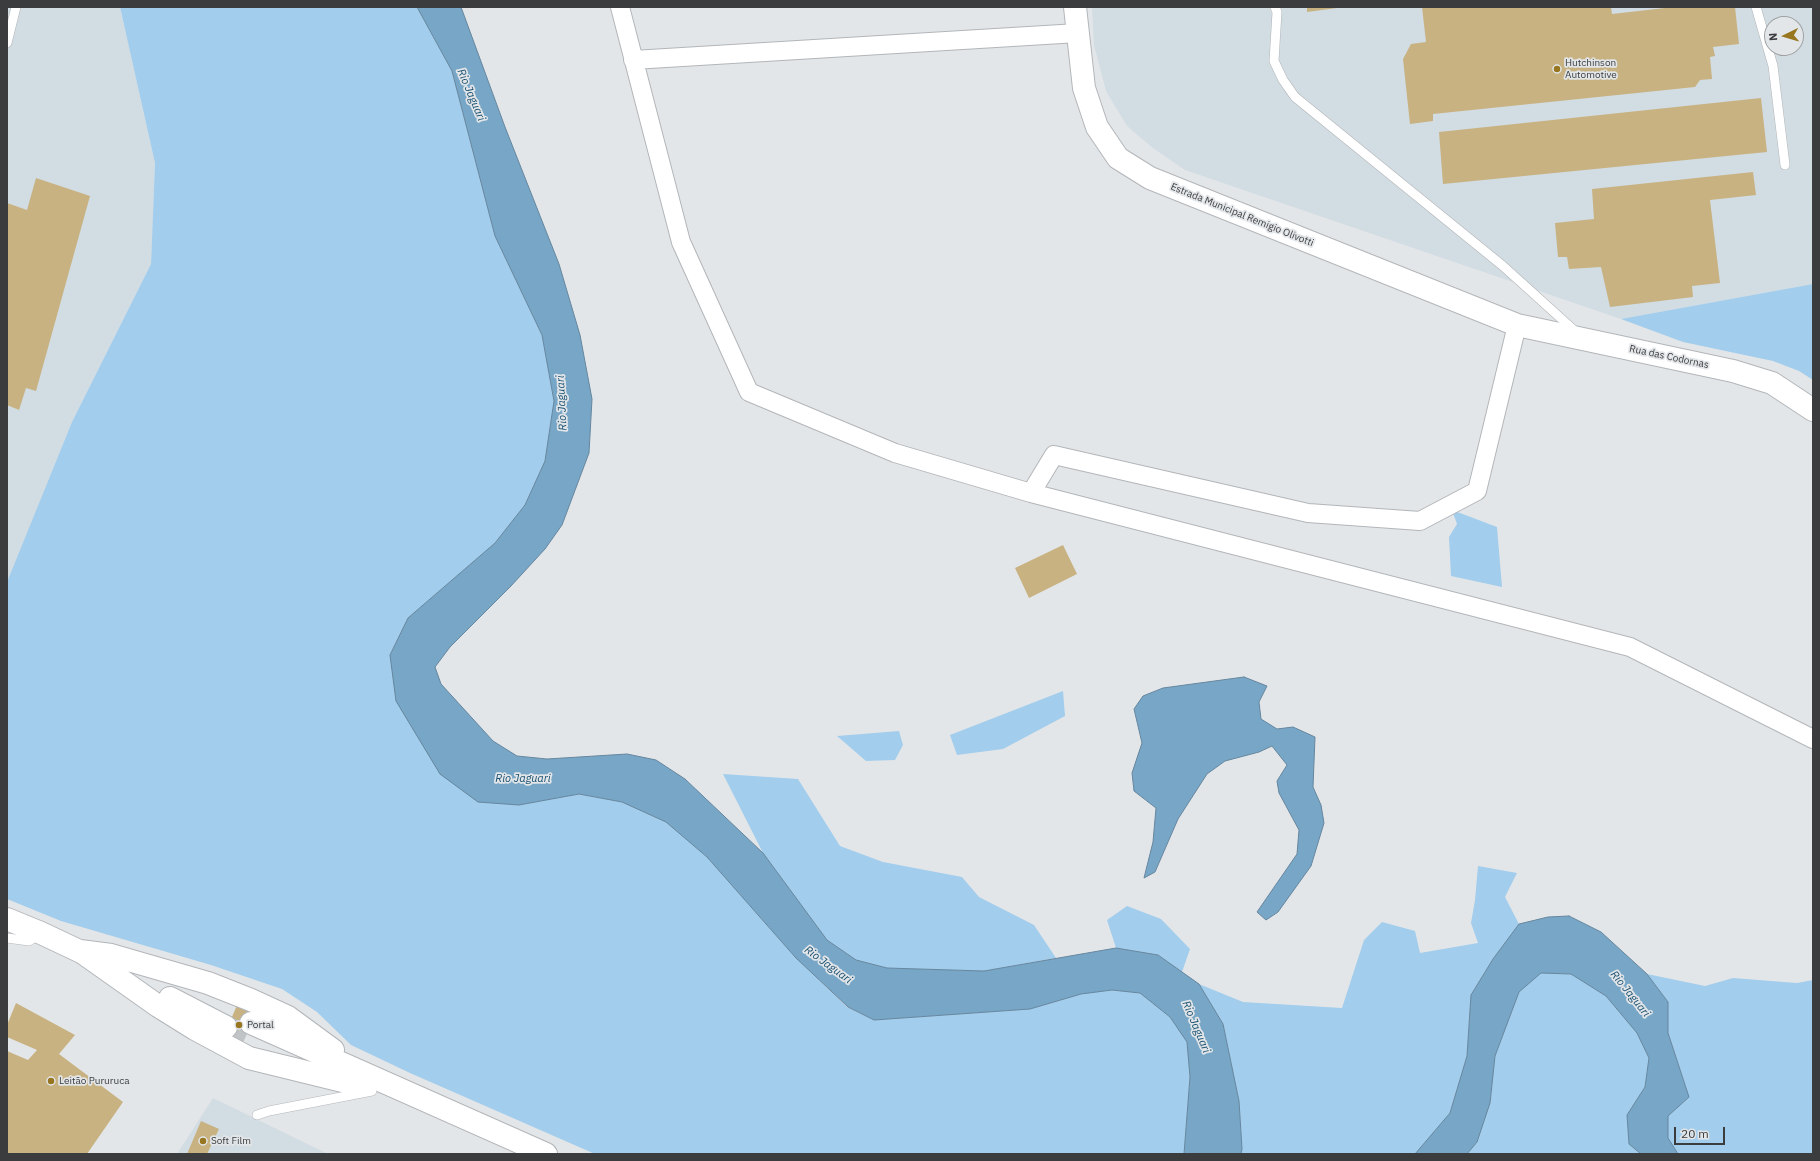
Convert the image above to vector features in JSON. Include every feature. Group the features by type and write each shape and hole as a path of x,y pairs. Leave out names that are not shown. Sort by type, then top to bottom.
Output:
{"main road":[{"name":"Estrada Municipal Remigio Olivotti","path":"1075,7 1084,88 1097,127 1118,158 1150,178 1517,325"},
{"name":"Rua das Codornas","path":"1517,325 1733,371 1772,383 1813,410"},
{"path":"7,919 41,932 229,1021"},
{"path":"80,951 170,1014 249,1058 367,1084 546,1154"},
{"path":"80,951 118,958 208,983 288,1017 367,1084"},
{"path":"249,1030 367,1084 510,1154"}],"street":[{"path":"620,7 681,242 749,392 895,453 1031,493 1630,647 1813,739"},
{"path":"633,60 1078,33"},
{"path":"1031,493 1054,455 1308,513 1420,521 1477,491 1517,325"}],"lane":[{"path":"7,43 16,7"},
{"path":"1275,7 1277,12 1274,61 1283,80 1295,97 1503,266 1583,338"},
{"path":"1756,7 1773,66 1785,165"},
{"path":"7,938 29,940 41,932"},
{"path":"257,1116 269,1111 367,1084"}],"shaded area":[{"path":"7,7 120,7 155,163 151,264 72,422 7,582"},
{"path":"120,7 417,7 452,71 495,236 542,335 554,401 545,462 525,505 495,543 408,618 390,655 519,805 579,794 622,802 666,822 707,857 796,958 847,1007 874,1020 1030,1009 1081,994 1112,990 1140,993 1170,1017 1187,1042 1190,1077 1184,1154 595,1154 410,1073 351,1045 317,1012 282,989 211,965 61,921 7,899 7,582 72,422 151,264 155,163"},
{"path":"1092,7 1813,7 1813,284 1621,319 1185,170 1153,148 1127,126 1106,91 1094,45"},
{"path":"1813,284 1813,380 1799,371 1773,361 1683,342 1621,319"},
{"path":"1452,510 1497,527 1502,587 1451,576 1449,537 1457,524"},
{"path":"1063,691 1065,716 1003,749 957,755 950,735"},
{"path":"899,731 903,745 895,760 866,761 837,736"},
{"path":"723,774 798,779 840,846 883,862 962,877 979,897 1034,925 1056,958 984,971 887,968 856,960 827,940 763,853"},
{"path":"1478,866 1517,873 1505,897 1519,924 1493,959 1471,995 1467,1056 1450,1113 1415,1154 1241,1154 1239,1101 1223,1024 1199,984 1243,1002 1342,1008 1364,940 1382,922 1415,931 1420,953 1478,943 1471,923"},
{"path":"1127,906 1161,919 1190,949 1182,972 1158,955 1116,948 1107,920"},
{"path":"1541,973 1571,974 1606,996 1637,1033 1649,1058 1645,1087 1627,1115 1629,1144 1641,1154 1467,1154 1477,1142 1490,1103 1495,1056 1519,992"},
{"path":"1647,974 1705,986 1733,978 1797,983 1813,980 1813,1154 1678,1154 1668,1138 1668,1116 1689,1097 1668,1033 1668,1002"},
{"path":"213,1098 328,1154 177,1154"}],"water":[{"name":"Rio Jaguari","path":"417,7 461,7 505,127 559,264 580,335 592,399 589,453 562,525 545,549 511,586 450,647 435,667 441,684 493,741 517,756 547,759 627,754 656,760 685,779 763,853 827,940 856,960 887,968 984,971 1116,948 1158,955 1199,984 1223,1024 1239,1101 1241,1154 1184,1154 1190,1077 1187,1042 1170,1017 1140,993 1112,990 1081,994 1030,1009 874,1020 848,1007 796,958 707,857 666,822 622,802 579,794 519,805 478,802 440,774 396,701 390,655 408,618 495,543 525,505 545,461 554,401 542,335 495,236 452,71"},
{"path":"1244,677 1267,686 1259,702 1261,719 1277,729 1293,727 1315,737 1313,787 1321,805 1324,823 1311,866 1278,912 1266,920 1257,912 1297,854 1299,830 1279,793 1277,781 1287,765 1272,746 1259,752 1225,761 1207,774 1178,819 1155,872 1144,878 1153,842 1156,808 1134,791 1132,773 1142,743 1134,709 1143,696 1163,688"},
{"name":"Rio Jaguari","path":"1569,916 1601,932 1647,974 1668,1002 1668,1033 1689,1097 1668,1116 1668,1138 1678,1154 1641,1154 1629,1144 1627,1115 1645,1087 1649,1058 1637,1033 1606,996 1571,974 1541,973 1519,992 1495,1056 1490,1103 1477,1142 1467,1154 1415,1154 1450,1113 1467,1056 1471,995 1493,959 1519,924 1548,917"}],"building":[{"path":"1307,7 1337,7 1337,8 1307,12"},
{"name":"Hutchinson Automotive","path":"1422,7 1611,7 1612,14 1674,7 1735,7 1739,44 1713,47 1715,56 1710,57 1712,79 1700,80 1695,87 1433,114 1433,121 1410,124 1403,59 1411,44 1426,42"},
{"path":"1761,98 1767,152 1443,184 1439,132"},
{"path":"1753,172 1756,195 1710,200 1720,283 1692,286 1693,297 1610,307 1601,267 1569,269 1567,257 1558,257 1555,223 1594,219 1592,189"},
{"path":"36,178 90,196 36,391 26,388 19,410 7,405 7,203 27,210"},
{"path":"1063,545 1077,574 1029,598 1015,568"},
{"name":"Leitão Pururuca","path":"16,1003 75,1035 59,1054 123,1102 87,1154 7,1154 7,1051 28,1060 37,1050 7,1037 7,1025"},
{"name":"Portal","path":"238,1003 256,1011 239,1048 222,1040"},
{"name":"Soft Film","path":"201,1121 219,1129 207,1154 187,1154"}],"tunnel":[{"path":"226,1027 246,1036"}],"place":[{"name":"Hutchinson Automotive","path":"1557,69"},
{"name":"Portal","path":"239,1025"},
{"name":"Leitão Pururuca","path":"51,1081"},
{"name":"Soft Film","path":"203,1141"}]}
